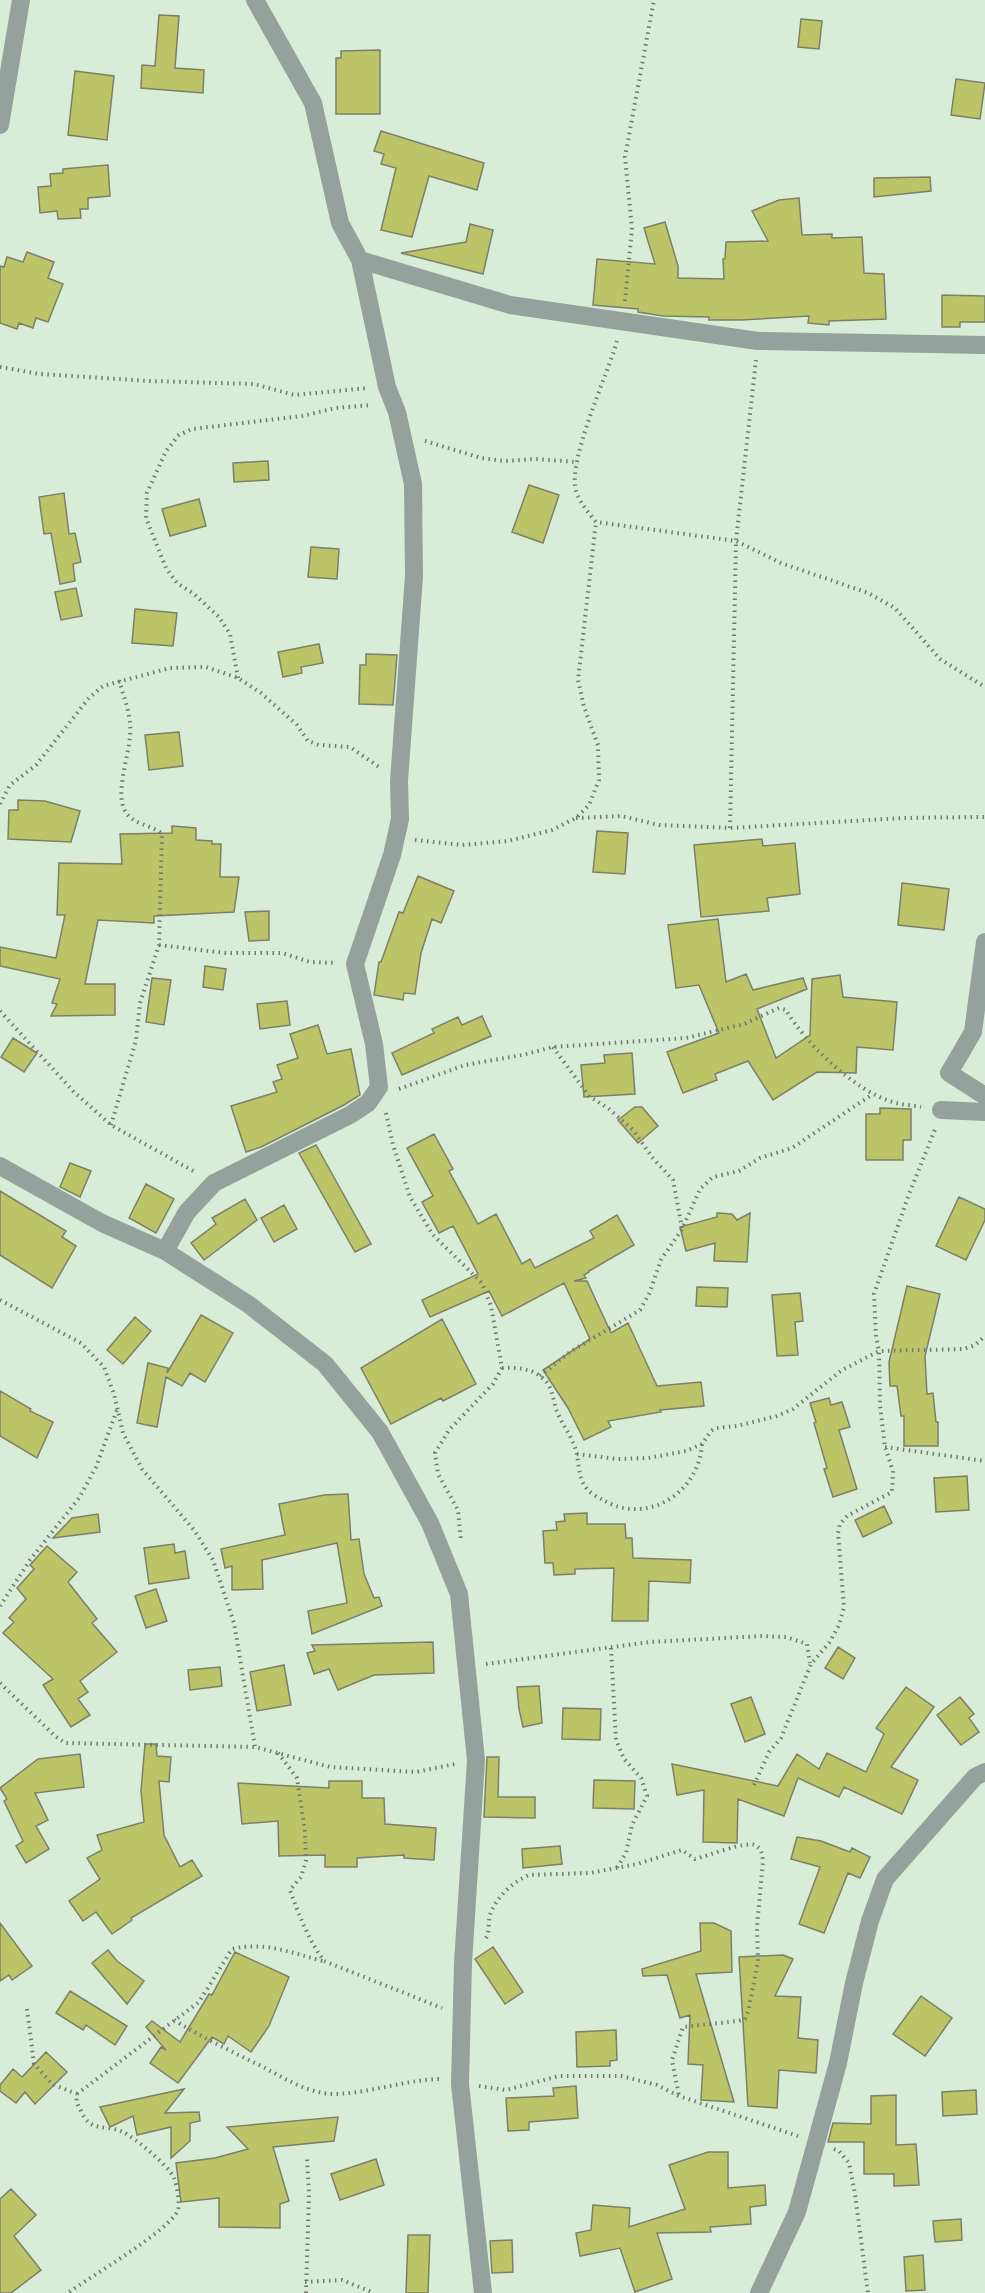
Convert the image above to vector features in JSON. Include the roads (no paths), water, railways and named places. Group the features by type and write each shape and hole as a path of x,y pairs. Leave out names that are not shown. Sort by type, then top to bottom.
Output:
{"street":[{"path":"0,125 21,0"},
{"path":"165,1251 188,1212 214,1183 350,1115 380,1092 374,1044 355,964 392,855 400,819 399,781 414,576 413,484 402,434 390,395 360,260 340,223 313,103 255,0"},
{"path":"360,260 510,305 758,341 985,345"},
{"path":"985,942 973,1032 949,1073 985,1096"},
{"path":"940,1114 985,1112"},
{"path":"0,1166 102,1223 165,1251 248,1304 325,1364 380,1431 430,1523 459,1594 476,1760 464,1963 460,2084 483,2293"},
{"path":"759,2293 797,2212 838,2063 854,1983 870,1921 885,1879 975,1777 985,1772"}]}
